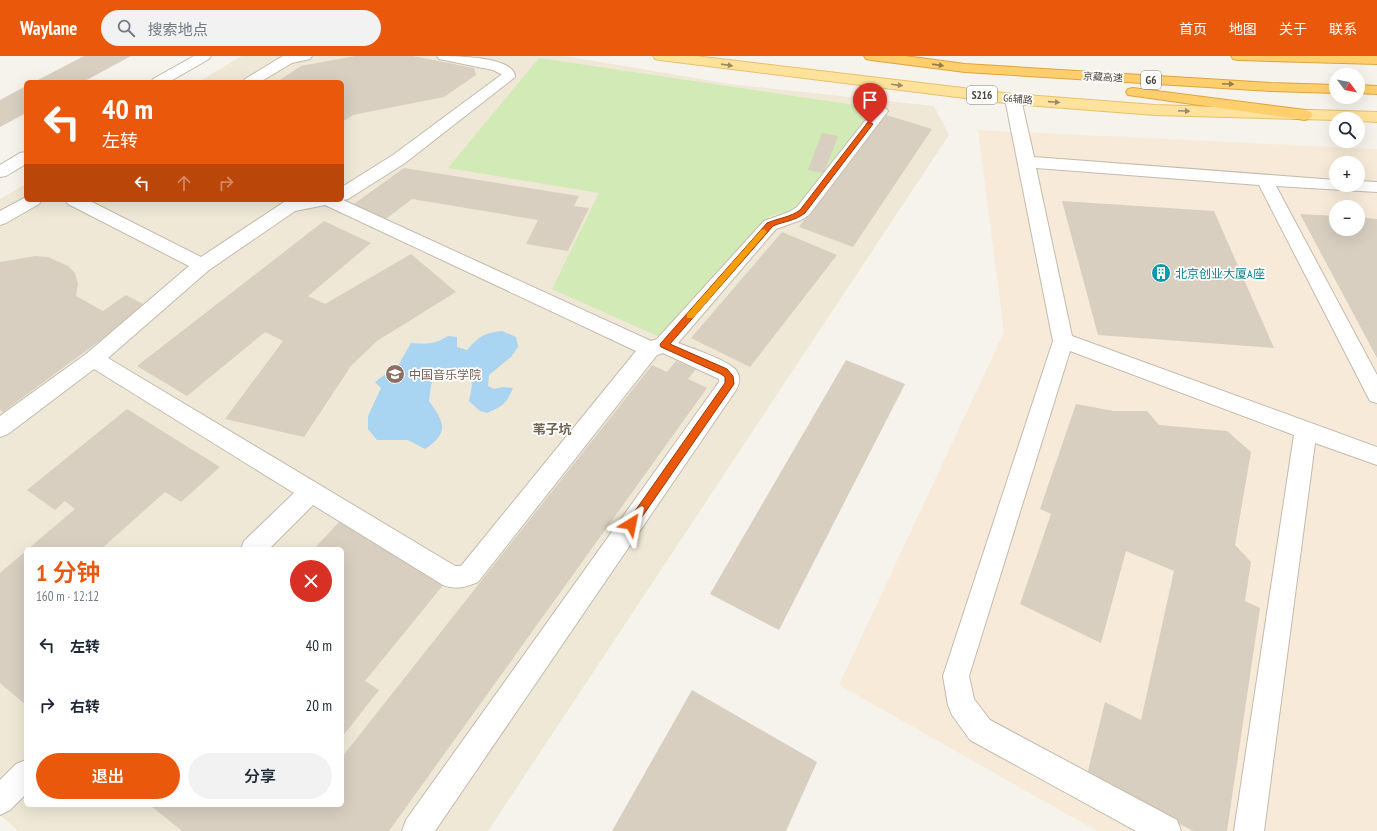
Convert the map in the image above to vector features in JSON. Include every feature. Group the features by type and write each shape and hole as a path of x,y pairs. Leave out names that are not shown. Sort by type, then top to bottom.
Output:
{"highway":[{"name":"京藏高速","path":"871,56 965,68 1270,87 1329,89"},
{"path":"1238,56 1377,60"},
{"path":"965,68 1305,115"},
{"path":"1365,89 1377,90"}],"main road":[{"name":"G6辅路","path":"660,56 1013,99 1155,110 1377,116"}],"street":[{"path":"162,80 204,56"},
{"path":"253,80 288,59 305,56"},
{"path":"344,194 399,159 508,77 508,72 497,66 444,56"},
{"path":"1013,99 1063,341 956,676 962,705 980,730 1166,831"},
{"path":"93,359 452,577 462,577 469,574 657,347 770,225 795,217 803,211 880,111"},
{"path":"5,170 24,158"},
{"path":"1027,162 1329,185"},
{"path":"5,170 24,175"},
{"path":"1265,180 1377,395"},
{"path":"1365,187 1377,188"},
{"path":"0,219 30,202"},
{"path":"78,202 202,265"},
{"path":"0,428 93,359 202,265 290,206 313,202"},
{"path":"332,202 657,347 724,371 729,376 729,384 417,831"},
{"path":"1063,341 1377,456"},
{"path":"1249,831 1306,430"},
{"path":"255,547 311,491"},
{"path":"0,800 24,776"}],"shaded area":[{"name":"中国音乐学院","path":"242,56 565,56 730,84 934,106 949,135 488,831 18,831 0,815 0,199 24,185 24,202 344,202 344,80 201,80"},
{"path":"978,130 1329,147 1329,148 1377,149 1377,831 1097,831 839,685 1004,332"}],"green space":[{"path":"539,58 875,108 796,210 770,216 662,338 552,289 599,193 448,168"}],"water":[{"path":"502,331 516,337 518,347 511,357 489,375 488,386 494,389 503,387 513,388 506,402 487,413 480,411 469,401 472,386 471,377 455,370 449,370 438,375 431,385 429,401 441,422 442,427 438,438 425,449 408,440 377,440 368,429 368,416 381,388 375,382 399,364 411,343 430,343 439,341 448,336 457,337 457,347 467,350 482,336"}],"building":[{"path":"84,56 131,56 87,80 38,80"},
{"path":"355,56 413,56 474,68 476,75 444,97 353,115 344,121 344,80 280,80 301,66"},
{"path":"24,87 24,114 0,127 0,100"},
{"path":"883,114 932,129 853,247 799,227"},
{"path":"822,133 838,136 824,173 808,170"},
{"path":"404,168 579,196 574,206 589,208 568,251 526,244 538,220 412,199 382,222 351,206"},
{"name":"北京创业大厦A座","path":"1062,201 1214,211 1274,348 1098,335"},
{"path":"1300,214 1329,216 1329,236 1365,236 1365,218 1377,219 1377,358"},
{"path":"324,221 371,243 308,296 325,304 411,254 456,292 377,341 351,366 304,437 225,419 283,341 265,332 187,396 137,366"},
{"path":"782,232 837,255 750,367 691,338"},
{"path":"35,256 48,257 68,266 75,273 78,284 76,296 103,311 126,295 147,306 3,412 0,410 0,262"},
{"path":"846,360 905,384 779,630 710,594"},
{"path":"676,361 696,369 688,379 707,388 389,831 182,831 152,807 344,807 344,754 652,365 667,372"},
{"path":"1076,404 1114,411 1147,411 1159,425 1227,431 1251,452 1235,545 1251,562 1245,601 1260,608 1227,831 1193,831 1087,775 1105,702 1141,720 1174,571 1126,551 1101,643 1020,604 1051,514 1040,509"},
{"path":"127,409 220,467 181,502 165,492 103,547 30,547 75,509 65,501 55,510 27,490"},
{"path":"340,521 444,584 365,681 379,690 344,734 344,547 316,547"},
{"path":"24,553 24,703 0,683 0,573"},
{"path":"692,690 817,762 786,831 612,831"}],"slow traffic":[{"path":"690,316 764,232"}],"place":[{"name":"北京创业大厦A座","path":"1161,273"},
{"name":"中国音乐学院","path":"395,374"}],"district":[{"name":"苇子坑","path":"552,429"}],"route":[{"path":"631,524 729,384 729,376 724,371 664,345 770,225 795,217 803,211 870,124"}]}
